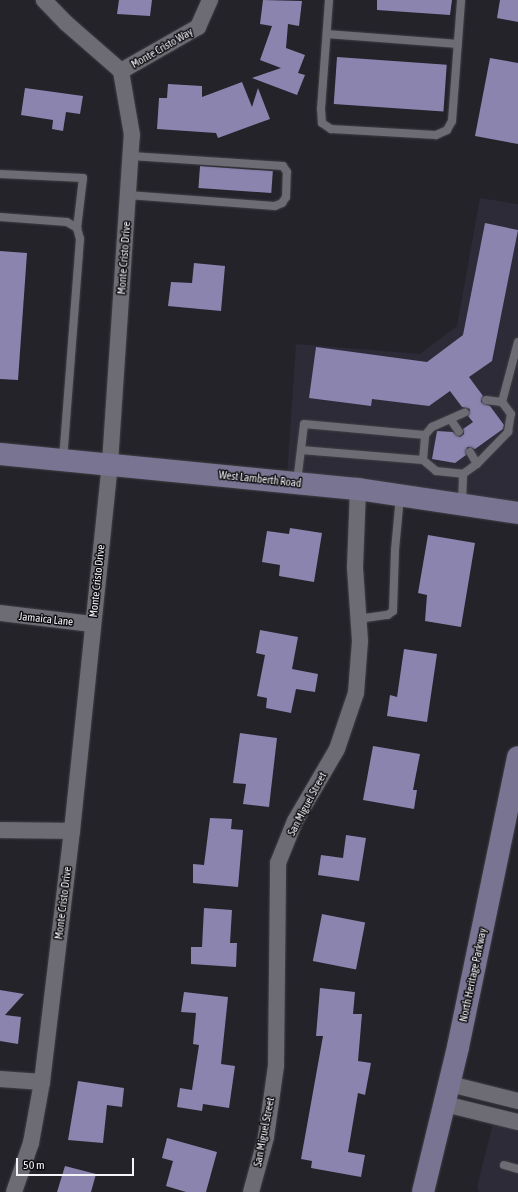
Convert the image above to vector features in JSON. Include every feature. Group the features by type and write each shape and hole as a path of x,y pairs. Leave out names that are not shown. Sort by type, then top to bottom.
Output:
{"street":[{"path":"44,0 66,23 121,71"},
{"name":"Monte Cristo Way","path":"121,71 198,27 210,0"},
{"name":"Monte Cristo Drive","path":"14,1192 31,1142 42,1082 72,831 92,624 110,463 132,135 121,71"},
{"name":"West Lamberth Road","path":"0,454 63,458 358,489 518,513"},
{"name":"San Miguel Street","path":"251,1192 266,1137 276,1066 278,863 295,821 337,749 356,693 360,641 355,567 358,489"},
{"name":"Jamaica Lane","path":"0,614 92,624"},
{"name":"North Heritage Parkway","path":"423,1192 447,1094 514,793 518,757"},
{"path":"0,830 72,831"},
{"path":"0,1080 42,1082"},
{"path":"447,1094 518,1101"},
{"path":"447,1094 518,1122"}],"lane":[{"path":"329,0 321,109 322,123 331,129 436,135 447,130 452,121 461,0"},
{"path":"327,34 458,44"},
{"path":"128,195 275,206 282,203 286,197 287,172 283,166 131,156"},
{"path":"0,174 83,178 77,228 80,239 63,458"},
{"path":"0,217 67,222 77,228"},
{"path":"502,402 518,342"},
{"path":"301,450 423,460 436,471 463,474 477,464 499,436 508,432 511,414 502,402 486,400"},
{"path":"423,460 425,435 432,427 451,420 465,412"},
{"path":"451,420 459,432"},
{"path":"297,483 304,424 425,435"},
{"path":"470,452 477,464"},
{"path":"462,505 463,474"},
{"path":"358,619 388,615 393,610 395,550 400,496"},
{"path":"504,1165 518,1168"}],"shaded area":[{"path":"480,198 518,204 518,504 287,476 296,344 420,354 457,326"},
{"path":"494,1120 518,1126 518,1192 479,1192 477,1187"}],"building":[{"path":"119,0 152,0 150,16 117,14"},
{"path":"263,0 302,1 299,26 288,24 286,48 305,55 298,73 305,75 297,95 252,78 281,68 260,60 272,26 260,24"},
{"path":"377,0 452,0 450,15 377,10"},
{"path":"500,0 518,0 518,22 497,18"},
{"path":"337,57 447,65 443,112 334,104"},
{"path":"490,58 518,63 518,144 475,136"},
{"path":"242,82 252,107 258,88 270,119 218,138 216,133 157,129 159,98 167,98 168,84 202,86 202,97"},
{"path":"25,88 83,96 80,114 66,112 63,131 52,129 53,120 21,115"},
{"path":"200,166 273,171 271,193 198,188"},
{"path":"485,223 518,230 492,361 469,377 483,396 481,402 490,406 504,425 503,429 475,449 467,447 466,455 455,463 432,459 437,431 453,432 460,437 464,434 463,429 473,422 468,416 470,409 462,407 450,391 429,406 372,399 371,406 309,398 316,347 427,362 463,335"},
{"path":"0,251 27,253 18,380 0,379"},
{"path":"194,263 225,266 221,311 168,306 171,282 192,283"},
{"path":"290,528 322,533 314,582 279,576 280,565 262,562 267,531 289,534"},
{"path":"428,535 475,543 461,627 425,621 427,595 418,593"},
{"path":"260,630 298,637 292,669 318,674 315,692 296,689 291,713 266,708 267,698 257,696 265,655 256,653"},
{"path":"404,649 437,654 427,722 387,716 390,695 397,697"},
{"path":"240,733 277,738 269,807 243,804 246,784 233,783"},
{"path":"373,746 420,754 413,790 417,790 414,809 363,800"},
{"path":"210,818 232,819 231,829 243,830 238,887 193,883 193,864 204,865"},
{"path":"346,835 366,838 359,881 318,875 321,855 343,858"},
{"path":"204,908 232,910 230,943 237,943 236,967 191,964 191,947 202,947"},
{"path":"322,914 365,922 356,970 313,961"},
{"path":"320,988 355,992 353,1014 362,1014 358,1061 371,1063 365,1095 358,1093 348,1152 365,1155 361,1177 311,1168 312,1161 301,1159 323,1036 316,1036"},
{"path":"0,990 24,994 5,1015 21,1017 18,1044 0,1041"},
{"path":"184,992 228,997 221,1064 235,1066 229,1108 203,1104 202,1111 177,1107 180,1088 192,1090 199,1045 193,1044 196,1013 181,1012"},
{"path":"78,1081 124,1088 122,1107 107,1105 103,1143 68,1140"},
{"path":"167,1138 217,1152 206,1192 186,1192 166,1186 173,1161 162,1158"},
{"path":"65,1166 96,1174 91,1192 57,1192"}]}
